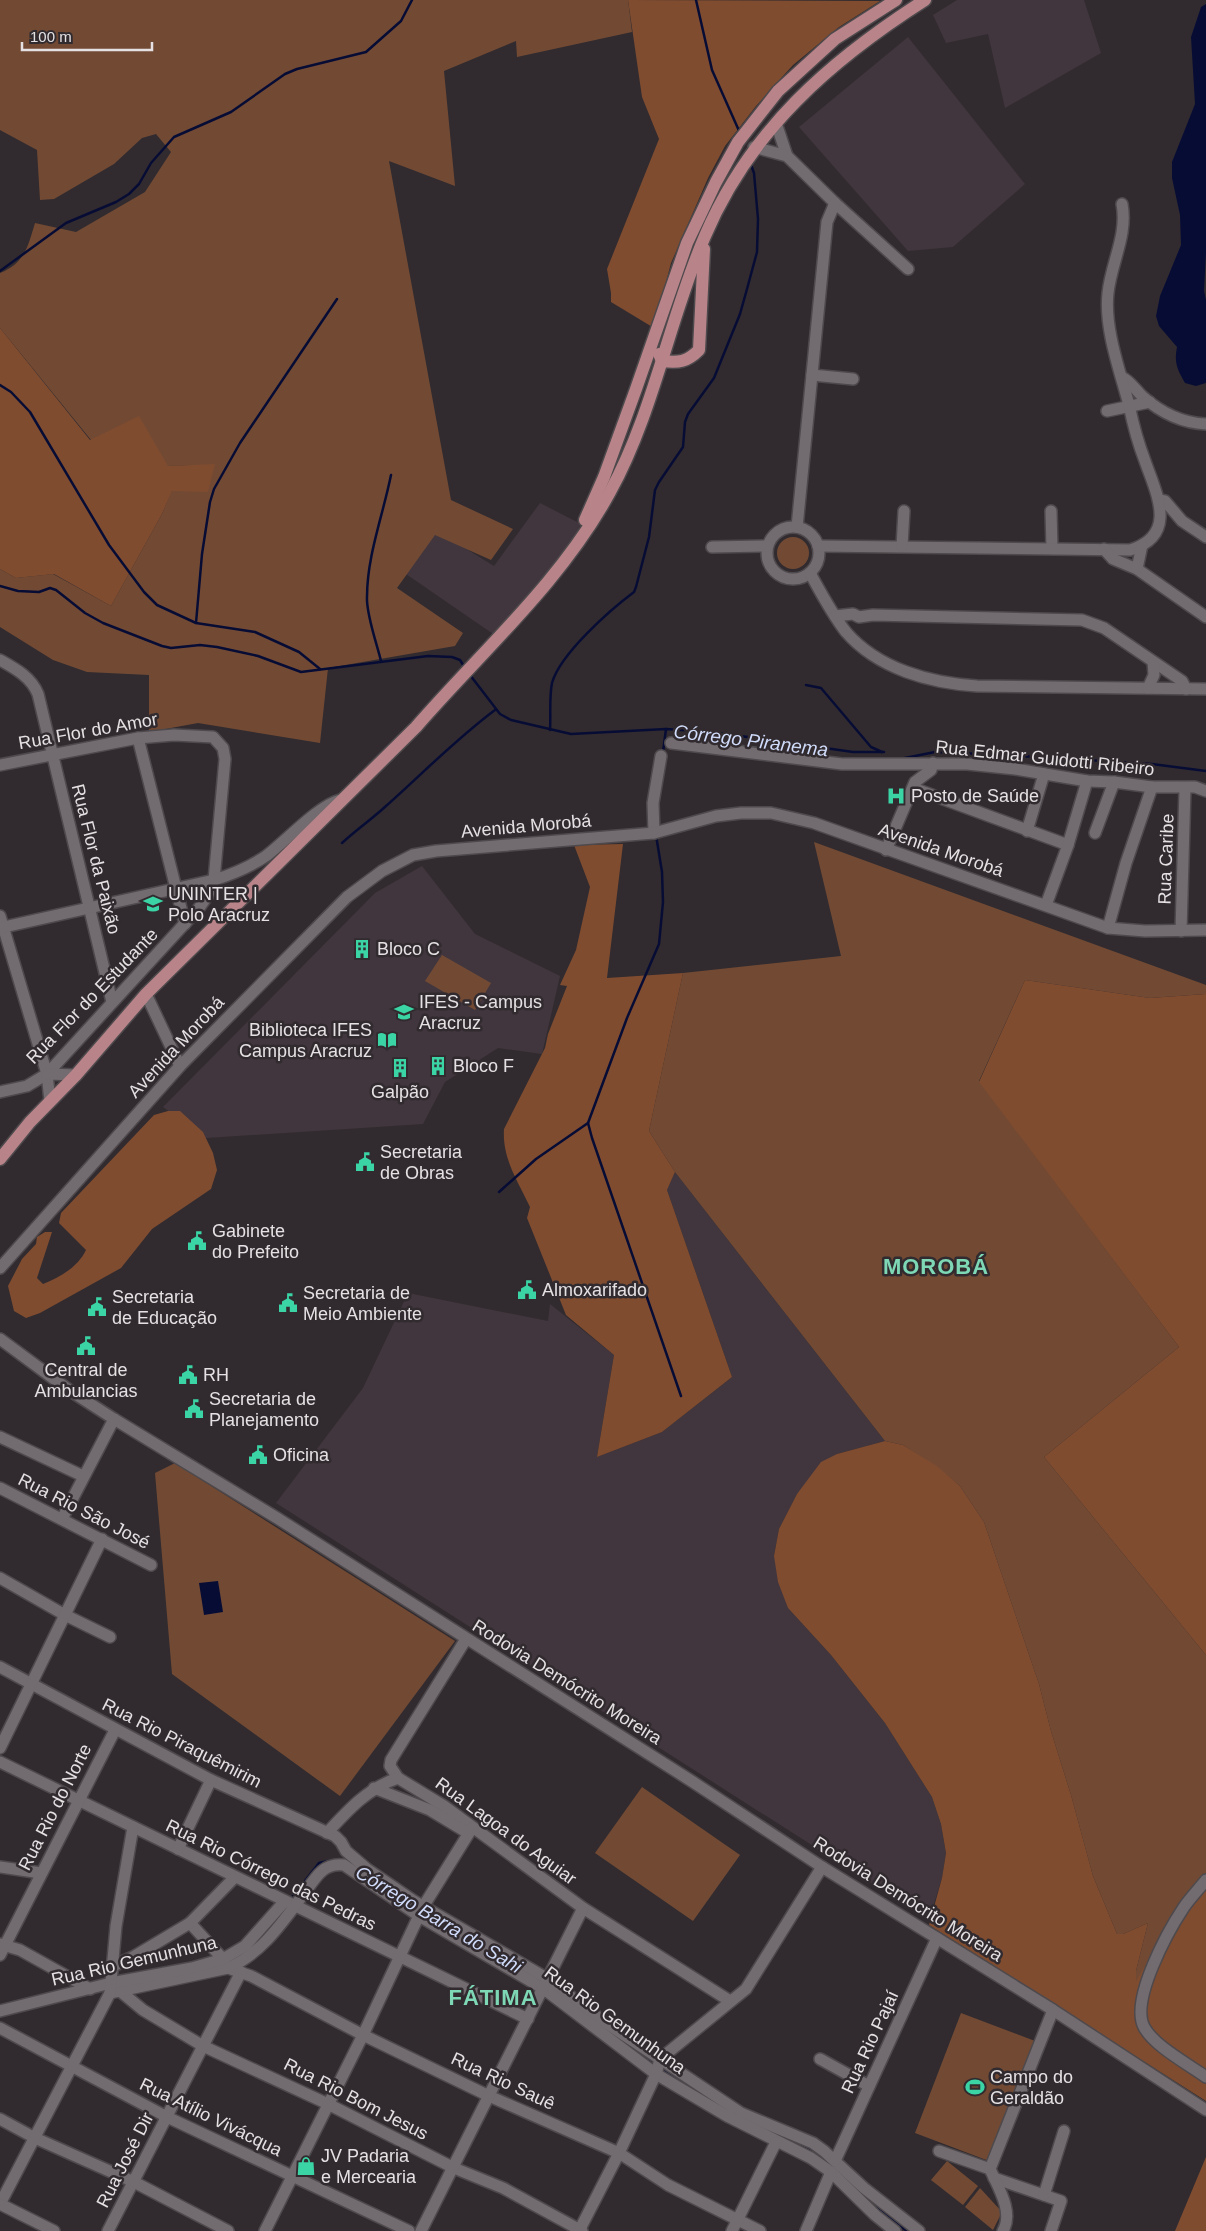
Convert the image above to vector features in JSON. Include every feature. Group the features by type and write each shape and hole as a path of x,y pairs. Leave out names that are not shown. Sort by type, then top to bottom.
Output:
{"main road":[{"path":"570,552 604,477 687,242 738,142 778,91 835,39 896,0"},
{"path":"0,1159 146,994 416,727 456,681 494,643 570,552 610,492 632,443 704,236 728,187 754,147 829,69 884,26 925,0"},
{"path":"668,297 658,355 662,361 679,363 691,358 699,350 704,236"}],"street":[{"path":"776,123 785,145 787,156"},
{"path":"754,147 787,156 835,203 908,269"},
{"path":"797,527 827,222 835,203"},
{"path":"818,546 1130,550 1142,545 1152,537 1158,525 1161,512 1159,500 1144,458 1129,406 1107,317 1111,269 1123,230 1122,204"},
{"path":"812,375 853,379"},
{"path":"1122,377 1130,382 1150,402 1177,418 1205,426"},
{"path":"1107,411 1150,402"},
{"path":"1159,500 1165,501 1182,521 1206,537"},
{"path":"902,546 904,511"},
{"path":"1052,512 1052,548"},
{"path":"1158,525 1182,521"},
{"path":"797,527 810,534 818,546 818,561 810,573 796,579 782,577 770,568 767,561 768,546 771,539 782,529 797,527"},
{"path":"1137,569 1142,545"},
{"path":"712,547 768,546"},
{"path":"1104,549 1113,559 1137,569 1206,617"},
{"path":"810,573 835,616 854,640 883,662 914,675 977,686 1206,689"},
{"path":"835,616 853,614 860,618 873,615 1082,620 1104,628 1182,680 1186,689"},
{"path":"854,640 860,618"},
{"name":"Rua Flor da Paixão","path":"0,660 34,684 91,908 112,1002"},
{"path":"1148,688 1154,675 1153,662"},
{"name":"Rua Flor do Amor","path":"0,765 138,738 174,734 213,736"},
{"name":"Rua Flor do Estudante","path":"0,1092 27,1086 47,1074 185,924 208,895 214,880 226,759 223,748 213,736"},
{"path":"138,738 185,924"},
{"name":"Rua Edmar Guidotti Ribeiro","path":"671,743 842,764 893,765 933,763 976,765 1088,781 1152,787 1195,787 1206,791"},
{"path":"654,833 653,804 661,756"},
{"path":"886,850 915,782 931,770 933,763"},
{"path":"1027,830 1044,774"},
{"path":"1046,905 1068,845 1088,781"},
{"path":"1096,833 1114,782"},
{"path":"1108,928 1126,863 1152,787"},
{"path":"912,788 1068,845"},
{"name":"Rua Caribe","path":"1181,931 1185,788"},
{"path":"1,928 214,880 249,867 267,856 320,811 334,802 344,799"},
{"name":"Avenida Morobá","path":"0,1268 180,1066 348,897 382,871 412,855 515,843 654,833 716,816 741,813 772,813 814,823 1108,928 1145,931 1206,930"},
{"path":"0,916 1,928 47,1074 50,1101"},
{"path":"146,994 180,1066"},
{"path":"47,1074 76,1075"},
{"name":"Rodovia Demócrito Moreira","path":"0,1339 114,1419 277,1518 693,1782 822,1867 1053,2010 1206,2110"},
{"name":"Rodovia Demócrito Moreira","path":"0,1350 32,1363"},
{"path":"62,1519 114,1419"},
{"path":"0,1437 83,1476"},
{"name":"Rua Rio São José","path":"0,1488 152,1565"},
{"path":"0,1748 102,1539"},
{"path":"0,1578 65,1615 110,1637"},
{"path":"327,1833 356,1803 374,1788 398,1778 390,1766 391,1760 466,1639"},
{"name":"Rua Rio Piraquêmirim","path":"0,1667 30,1685 211,1780 327,1833 341,1842 346,1851"},
{"name":"Rua Rio do Norte","path":"2,1948 115,1730"},
{"name":"Rua Rio Córrego das Pedras","path":"0,1762 79,1799 399,1958 528,2019"},
{"name":"Rua Lagoa do Aguiar","path":"398,1778 444,1806 470,1831 583,1908 730,2001"},
{"path":"178,1849 211,1780"},
{"path":"265,2231 363,2035 421,1911 470,1831 430,1810 374,1788"},
{"path":"54,2231 0,2204 71,2066 114,1989 113,1966 116,1926 133,1827"},
{"name":"Rua Rio Gemunhuna","path":"346,1851 421,1911"},
{"name":"Rua Rio Gemunhuna","path":"0,2011 90,1989 114,1989 248,1959 269,1937 290,1903 321,1872 335,1864 344,1865 572,1999 741,2113 813,2143 833,2166 846,2189 894,2231"},
{"path":"0,1867 41,1873"},
{"path":"580,2230 656,2074 660,2059 746,1988 822,1867"},
{"path":"113,1966 133,1957 190,1923 235,1877"},
{"path":"1206,1880 1184,1907 1151,1968 1143,1990 1140,2010 1143,2026 1155,2041 1206,2077"},
{"path":"421,2231 583,1908"},
{"path":"190,1923 226,1964"},
{"name":"Rua Rio Pajaí","path":"806,2231 833,2166 937,1938"},
{"path":"2,1948 20,1950 90,1989"},
{"name":"Rua Rio Sauê","path":"226,1964 363,2035 489,2096 619,2153 668,2185 760,2231"},
{"name":"Rua José Dir","path":"108,2231 241,1972"},
{"name":"Rua Rio Gemunhuna","path":"546,1984 656,2074 776,2142 833,2166 919,2231"},
{"name":"Rua Rio Bom Jesus","path":"114,1989 143,2010 202,2046 328,2104 454,2168 504,2188 580,2230"},
{"path":"1003,2231 1006,2227 1006,2208 992,2173 1053,2010"},
{"name":"Rua Atílio Vivácqua","path":"0,2028 167,2116 410,2231"},
{"path":"820,2060 869,2086"},
{"path":"0,2119 35,2138 134,2182 228,2231"},
{"path":"1044,2195 1064,2131"},
{"path":"732,2231 776,2142"},
{"path":"939,2151 1061,2202 1051,2231"}],"shaded area":[{"path":"0,0 628,0 632,32 517,57 516,41 444,71 455,186 389,161 451,500 513,529 491,560 435,535 397,588 463,633 455,646 328,668 320,743 198,723 149,732 149,675 87,672 53,660 0,627 0,569 16,578 53,574 111,606 162,514 172,490 214,465 168,466 91,440 0,328 0,273 20,259 35,223 76,232 145,192 171,152 156,134 142,138 114,164 54,199 40,200 37,150 0,130"},
{"path":"628,0 880,1 839,27 793,65 756,106 725,146 708,178 671,263 654,328 611,302 607,269 659,139 642,97"},
{"path":"957,0 1084,0 1101,53 1005,108 988,34 946,43 933,15"},
{"path":"1206,4 1206,253 1204,291 1206,300 1206,383 1196,386 1185,383 1177,366 1177,347 1159,326 1156,316 1160,296 1181,245 1180,215 1172,178 1172,162 1195,104 1191,37 1201,7"},
{"path":"908,37 1025,184 953,247 908,251 799,127"},
{"path":"0,328 90,440 139,416 168,466 215,464 208,492 172,491 162,514 111,606 54,574 16,578 0,569"},
{"path":"540,503 581,524 571,543 496,636 406,574 434,529 494,566"},
{"path":"793,537 805,541 809,553 805,565 793,569 781,565 777,553 781,541"},
{"path":"814,842 1206,985 1206,994 1150,998 1025,980 979,1081 1179,1347 1044,1457 1206,1655 1206,1875 1181,1905 1136,1982 1136,1971 1148,1923 1123,1934 1117,1934 1093,1876 1039,1684 984,1522 960,1486 937,1467 903,1445 885,1441 675,1172 649,1131 683,973 841,956"},
{"path":"623,844 607,978 683,973 649,1131 675,1172 667,1190 732,1377 662,1432 597,1457 614,1355 566,1315 527,1218 530,1207 508,1160 504,1129 545,1048 548,1034 567,986 560,985 576,950 590,887 574,845"},
{"name":"IFES - Campus Aracruz","path":"422,866 475,934 560,976 542,1054 498,1048 445,1082 423,1124 206,1138 163,1107 375,893"},
{"path":"442,955 491,983 475,1010 425,981"},
{"path":"1025,980 1150,998 1206,994 1206,1655 1044,1457 1179,1347 979,1082"},
{"path":"168,1111 180,1111 203,1132 213,1153 217,1170 211,1189 152,1229 121,1268 40,1313 26,1318 14,1311 8,1286 22,1259 36,1244 37,1237 45,1232 52,1232 37,1278 43,1284 68,1271 78,1262 86,1250 59,1223 61,1213 154,1115"},
{"path":"675,1172 885,1441 837,1454 797,1494 779,1529 774,1556 788,1608 831,1655 885,1723 932,1797 941,1824 946,1853 942,1878 929,1920 276,1503 363,1388 408,1293 548,1321 550,1304 614,1355 597,1457 662,1432 732,1377 667,1190"},
{"path":"885,1441 903,1445 937,1466 960,1486 984,1522 1039,1684 1093,1876 1117,1934 1123,1934 1148,1923 1136,1971 1136,1981 1181,1905 1206,1875 1206,2101 929,1925 942,1878 946,1853 941,1824 932,1797 885,1723 831,1655 788,1608 778,1582 774,1556 779,1529 797,1494 821,1462 837,1454"},
{"path":"175,1463 455,1641 340,1796 172,1674 155,1473"},
{"path":"218,1581 223,1612 204,1615 199,1583"},
{"path":"642,1787 740,1855 693,1921 595,1853"},
{"name":"Campo do Geraldão","path":"961,2013 1035,2041 989,2161 915,2133"},
{"path":"1206,2157 1206,2231 1175,2231"},
{"path":"947,2161 978,2186 963,2205 931,2180"},
{"path":"980,2188 1002,2212 993,2230 965,2207"}],"waterway":[{"path":"0,271 66,223 116,202 129,194 139,184 151,163 174,137 231,112 285,74 297,69 366,52 401,21 412,0"},
{"path":"696,0 712,70 740,133"},
{"path":"550,730 551,689 557,672 565,659 587,633 634,592 649,537 655,490 683,447 685,422 688,414 714,378 740,314 757,252 758,219 754,173 750,162"},
{"path":"196,623 202,554 210,502 214,489 240,443 337,299"},
{"path":"0,385 11,392 30,412 109,545 144,592 157,605 196,623 255,632 299,652 320,669"},
{"path":"381,661 368,612 367,597 372,551 391,475"},
{"name":"Córrego Piranema","path":"0,586 18,591 39,592 50,588 56,590 85,613 103,623 162,646 171,648 200,645 217,647 258,656 301,672 428,656 452,657 460,660 465,668"},
{"name":"Córrego Piranema","path":"470,675 500,714 511,720 571,734 666,729 712,732 853,752 884,752"},
{"path":"806,685 821,688 871,747 882,752"},
{"path":"342,843 495,710"},
{"path":"663,752 666,729"},
{"name":"Córrego Piranema","path":"900,759 935,752 1152,764 1206,771"},
{"path":"656,835 662,872 663,902 659,944 627,1018 588,1123 681,1396"},
{"path":"499,1192 536,1159 588,1123"},
{"name":"Córrego Barra do Sahi","path":"290,1900 319,1863 333,1860"},
{"name":"Córrego Barra do Sahi","path":"259,1940 268,1928"},
{"name":"Córrego Barra do Sahi","path":"623,2041 655,2064"},
{"name":"Córrego Barra do Sahi","path":"661,2069 712,2100"},
{"name":"Córrego Barra do Sahi","path":"783,2138 815,2151 831,2166"},
{"name":"Córrego Barra do Sahi","path":"859,2192 907,2231"}],"place":[{"name":"Posto de Saúde","path":"896,796"},
{"name":"UNINTER | Polo Aracruz","path":"153,904"},
{"name":"Bloco C","path":"362,949"},
{"name":"IFES - Campus Aracruz","path":"404,1012"},
{"name":"Biblioteca IFES Campus Aracruz","path":"387,1040"},
{"name":"Bloco F","path":"438,1066"},
{"name":"Galpão","path":"400,1068"},
{"name":"Secretaria de Obras","path":"365,1162"},
{"name":"Gabinete do Prefeito","path":"197,1241"},
{"name":"Almoxarifado","path":"527,1290"},
{"name":"Secretaria de Meio Ambiente","path":"288,1303"},
{"name":"Secretaria de Educação","path":"97,1307"},
{"name":"Central de Ambulancias","path":"86,1346"},
{"name":"RH","path":"188,1375"},
{"name":"Secretaria de Planejamento","path":"194,1409"},
{"name":"Oficina","path":"258,1455"},
{"name":"Campo do Geraldão","path":"975,2087"},
{"name":"JV Padaria e Mercearia","path":"306,2166"}],"district":[{"name":"MOROBÁ","path":"936,1266"},
{"name":"FÁTIMA","path":"493,1997"}]}
